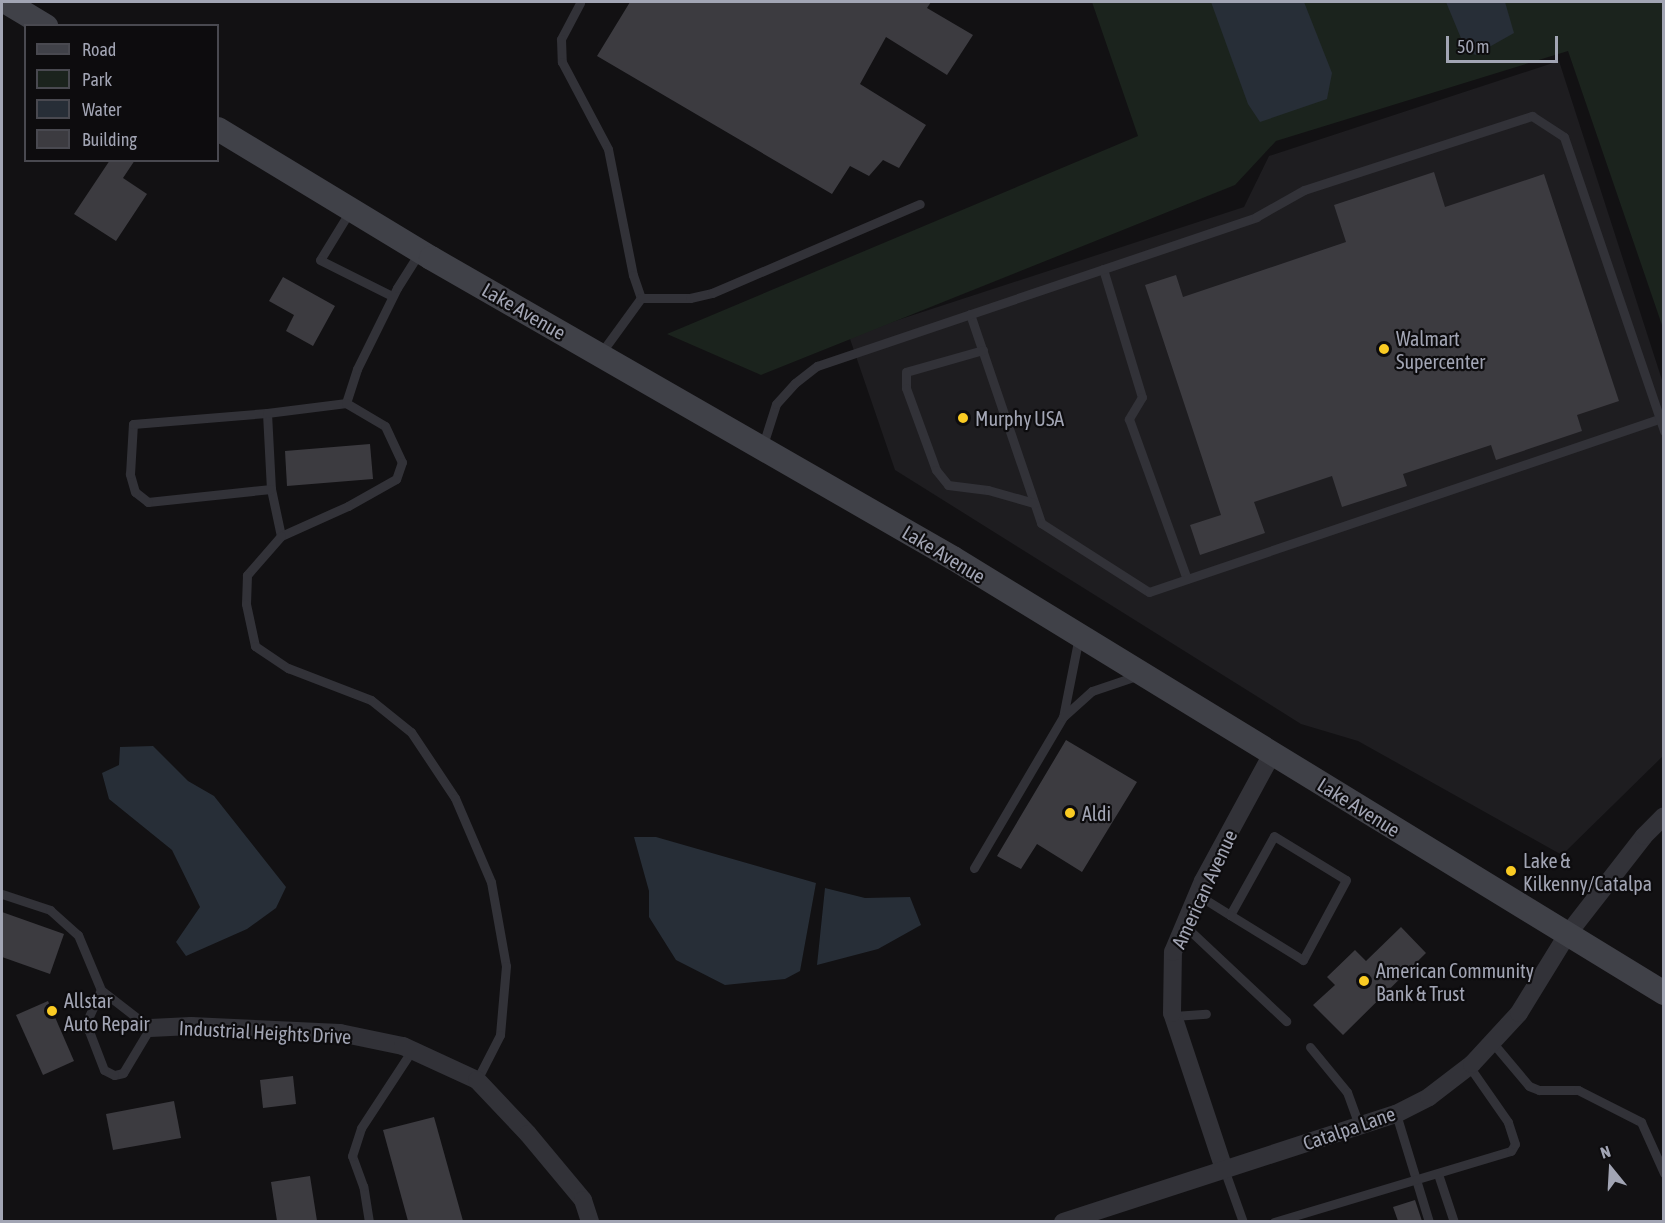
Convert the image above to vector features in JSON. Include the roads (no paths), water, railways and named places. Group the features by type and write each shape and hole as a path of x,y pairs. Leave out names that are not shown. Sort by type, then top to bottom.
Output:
{"street":[{"path":"20,5 44,24"},
{"name":"Lake Avenue","path":"219,130 420,251 953,558 1664,993"},
{"name":"American Avenue","path":"1224,1169 1174,1016 1173,952 1198,895 1272,754"},
{"name":"Catalpa Lane","path":"1063,1221 1396,1114 1429,1097 1468,1066 1519,1013 1567,935 1644,836 1664,816"},
{"name":"Industrial Heights Drive","path":"150,1028 192,1026 340,1033 412,1050 477,1080 528,1134 583,1200 590,1221"}],"lane":[{"path":"580,3 561,39 562,62 608,149 633,275 641,298"},
{"path":"762,448 777,404 795,383 817,366 1256,217 1304,190 1532,116 1564,137 1664,431"},
{"path":"641,298 690,298 712,292 920,204"},
{"path":"351,210 320,260 392,296"},
{"path":"346,403 357,369 392,296 420,251"},
{"path":"1103,269 1142,397 1129,419 1187,579"},
{"path":"600,355 641,298"},
{"path":"970,314 1041,524 1149,592 1659,419"},
{"path":"983,351 906,372 906,388 936,470 948,485 988,490 1034,502"},
{"path":"271,489 148,502 135,492 130,474 133,424 267,413 346,403 385,426 402,462 396,479 348,506 281,536 247,575 246,604 255,646 288,668 370,700 411,732 455,798 491,882 506,966 500,1035 477,1080"},
{"path":"267,413 271,489 281,536"},
{"path":"1063,717 1079,636"},
{"path":"974,868 1063,717 1092,691 1142,674"},
{"path":"1198,895 1230,915 1303,960 1346,880 1274,836 1230,915"},
{"path":"2,894 50,910 78,935 102,990 150,1028 123,1073 114,1075 104,1070 87,1021 102,990"},
{"path":"1185,926 1286,1021"},
{"path":"1174,1016 1206,1014"},
{"path":"1492,1042 1529,1086 1539,1090 1578,1090 1641,1122 1649,1134 1664,1173"},
{"path":"1310,1047 1347,1092 1359,1125"},
{"path":"369,1221 363,1186 352,1156 360,1128 412,1050"},
{"path":"1274,1221 1438,1174 1511,1150 1515,1144 1508,1122 1468,1066"},
{"path":"1396,1114 1429,1221"},
{"path":"1224,1169 1243,1221"},
{"path":"1438,1174 1454,1221"}],"water":[{"path":"1211,2 1304,2 1332,73 1327,99 1260,122 1248,104"},
{"path":"1446,2 1505,2 1514,33 1475,55 1463,43"},
{"path":"153,746 188,781 214,796 286,887 276,908 247,929 186,956 176,942 200,907 172,850 109,799 102,773 119,765 120,747"},
{"path":"634,837 656,837 816,883 800,971 785,979 725,985 676,960 649,917 649,891"},
{"path":"825,888 865,898 910,897 921,925 878,949 817,965"}],"place":[{"name":"Walmart Supercenter","path":"1384,349"},
{"name":"Murphy USA","path":"963,418"},
{"name":"Aldi","path":"1070,813"},
{"name":"Lake & Kilkenny/Catalpa","path":"1511,871"},
{"name":"American Community Bank & Trust","path":"1364,981"},
{"name":"Allstar Auto Repair","path":"52,1011"}]}
